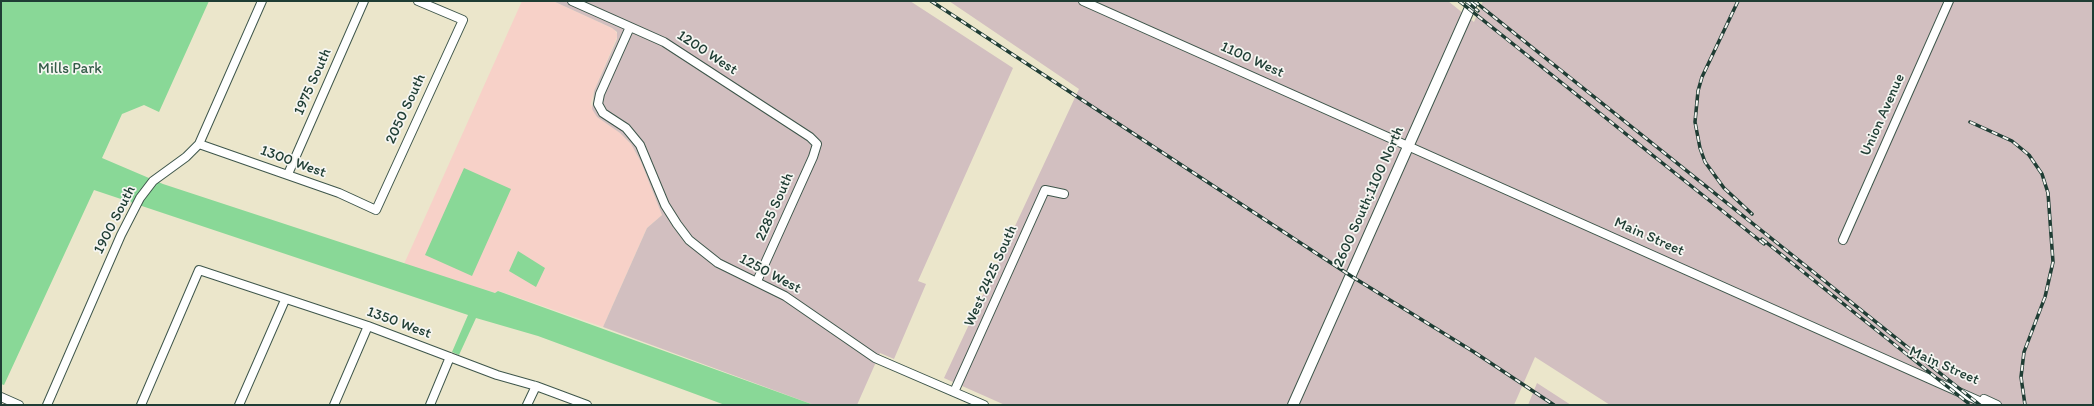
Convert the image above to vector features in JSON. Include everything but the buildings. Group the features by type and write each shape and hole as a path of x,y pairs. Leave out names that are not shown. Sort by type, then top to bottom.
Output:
{"main road":[{"name":"2600 South;1100 North","path":"1293,405 1473,1"}],"street":[{"name":"1900 South","path":"47,405 121,235 140,198 153,181 186,157 200,144 262,1"},
{"name":"1975 South","path":"288,174 364,1"},
{"name":"2050 South","path":"376,210 463,20 418,1"},
{"name":"1200 West","path":"572,1 668,45 810,137 817,144"},
{"name":"1100 West","path":"1083,1 1408,145"},
{"name":"Union Avenue","path":"1843,240 1949,1"},
{"name":"1250 West","path":"630,27 598,98 599,108 603,113 626,128 640,144 665,205 676,224 689,240 718,263 785,296 875,358 984,405"},
{"name":"1300 West","path":"200,144 339,193 376,210"},
{"name":"2285 South","path":"757,281 813,157 817,144"},
{"name":"Main Street","path":"1408,145 1988,405"},
{"name":"West 2425 South","path":"954,392 1045,190 1064,194"},
{"name":"1350 West","path":"142,405 199,270 368,326 497,375 536,386 587,405"},
{"path":"239,405 286,300"},
{"path":"334,405 368,326"},
{"name":"Main Street","path":"1878,355 1922,371 1997,405"},
{"path":"430,405 450,357"},
{"path":"528,405 536,386"},
{"path":"1,397 19,405"}],"shaded area":[{"path":"522,1 553,1 614,29 618,35 594,91 591,104 597,117 620,133 631,144 641,162 662,215 647,228 603,327 499,291 495,293 404,264"},
{"path":"553,1 910,1 1013,68 918,281 926,284 894,359 880,353 857,405 814,405 603,327 647,228 662,215 641,162 631,144 620,133 597,117 592,109 594,91 617,39 617,32 612,28"},
{"path":"949,1 1448,1 1474,22 1483,1 2093,1 2093,405 1610,405 1535,357 1514,405 1005,405 944,378 1079,89"},
{"path":"1537,383 1571,405 1528,405"}],"green space":[{"name":"Mills Park","path":"1,1 209,1 159,112 144,105 122,114 102,158 163,184 495,293 498,291 814,405 725,405 538,336 476,318 459,355 452,352 468,315 94,190 4,385 1,384"},
{"path":"464,168 511,189 472,276 425,255"},
{"path":"518,251 545,268 536,287 509,271"}],"railway":[{"path":"931,1 1351,276 1474,352 1554,405"},
{"path":"1459,1 1764,244"},
{"path":"1466,1 1478,11"},
{"path":"1474,1 1980,405"},
{"path":"1738,1 1702,77 1698,91 1695,122 1700,148 1705,162 1724,188 1752,214"},
{"path":"1970,122 2012,141 2029,155 2042,174 2048,193 2053,262 2045,297 2024,352 2021,377 2025,405"},
{"path":"1762,239 1968,403"}]}
